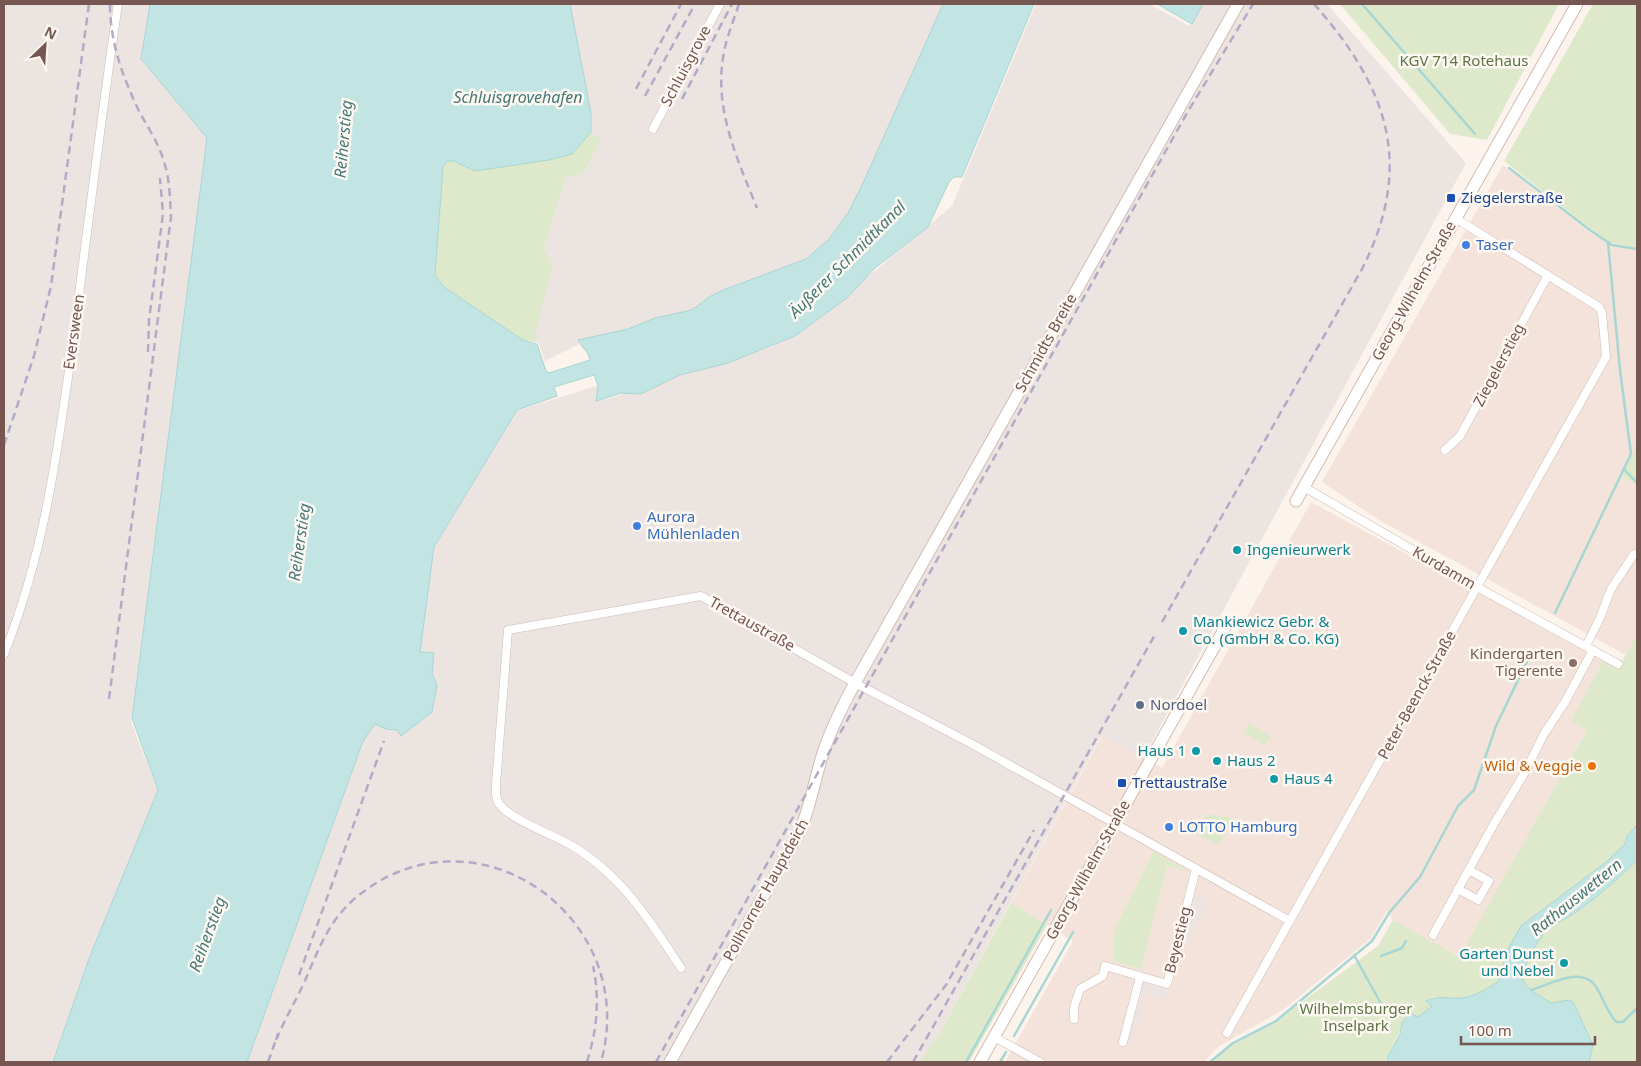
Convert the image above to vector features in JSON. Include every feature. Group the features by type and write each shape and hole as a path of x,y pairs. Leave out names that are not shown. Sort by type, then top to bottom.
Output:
{"main road":[{"name":"Schmidts Breite","path":"855,683 1238,4"},
{"name":"Georg-Wilhelm-Straße","path":"1296,501 1577,4"},
{"name":"Georg-Wilhelm-Straße","path":"980,1062 1226,626"},
{"name":"Pollhorner Hauptdeich","path":"670,1062 800,832 813,795 823,751 836,719 855,683"}],"street":[{"name":"Eversween","path":"4,654 27,592 40,544 60,443 118,4"},
{"name":"Schluisgrove","path":"653,129 720,4"},
{"path":"1455,218 1548,275"},
{"name":"Peter-Beenck-Straße","path":"1227,1033 1606,357 1602,313 1599,307 1548,275"},
{"name":"Ziegelerstieg","path":"1444,450 1460,436 1548,275"},
{"name":"Kurdamm","path":"1304,487 1477,587 1618,664"},
{"path":"1433,935 1524,774 1544,734 1565,702 1589,648 1611,589 1634,554 1637,554"},
{"name":"Trettaustraße","path":"682,968 649,920 612,877 574,847 507,812 498,802 496,784 508,630 701,596 855,683 972,744 1290,921"},
{"name":"Beyestieg","path":"1074,1019 1074,1007 1080,988 1102,976 1105,966 1167,984 1196,869"},
{"path":"1458,889 1478,900 1489,881 1469,870"},
{"name":"Beyestieg","path":"1123,1042 1140,976"},
{"path":"994,1037 1040,1062"}],"shaded area":[{"path":"4,4 150,4 141,60 207,138 131,722 158,791 90,956 53,1062 4,1062"},
{"path":"570,4 949,4 858,216 764,300 579,344 545,361 535,334 553,265 544,249 566,176 583,174 602,140 591,132 591,113"},
{"path":"1036,4 1150,4 1187,25 1192,24 1203,4 1327,4 1466,163 1143,758 1101,736 938,1036 919,1062 247,1062 363,741 375,723 386,729 397,730 437,685 432,673 434,653 420,653 434,547 516,411 596,386 602,400 627,393 644,393 683,374 722,364 776,345 809,326 952,206"},
{"path":"1503,165 1592,234 1613,246 1637,250 1637,447 1634,445 1633,453 1622,476 1637,485 1637,635 1626,655 1379,520 1322,482"},
{"path":"1311,502 1603,661 1572,721 1587,730 1459,958 1393,920 1387,911 1370,939 1283,1010 1219,1046 1204,1062 1005,1062 1073,941 1011,903 1102,736 1162,768"},
{"path":"1198,893 1209,904 1182,950 1177,946 1198,909 1191,901"},
{"path":"1142,982 1168,989 1166,1000 1144,994 1142,1009 1132,1042 1127,1040"}],"green space":[{"name":"KGV 714 Rotehaus","path":"1340,4 1559,4 1487,140 1450,134"},
{"path":"1593,4 1637,4 1637,248 1611,243 1594,232 1504,161"},
{"path":"591,132 602,140 583,174 566,177 544,249 553,265 535,334 538,342 523,340 444,287 435,275 443,167 447,161 454,161 475,171 549,160 572,154"},
{"path":"1634,445 1637,447 1637,485 1622,476 1633,453"},
{"name":"Wilhelmsburger Inselpark","path":"1637,635 1637,825 1627,836 1625,844 1605,863 1521,926 1498,982 1483,991 1463,998 1434,997 1426,1001 1432,1006 1418,1017 1402,1023 1389,1053 1388,1062 1210,1062 1233,1043 1276,1021 1378,946 1393,920 1459,957 1587,730 1571,721 1603,661 1618,669"},
{"path":"1249,723 1271,736 1265,745 1243,732"},
{"path":"1206,814 1233,818 1219,845 1197,834"},
{"path":"1154,851 1186,871 1167,866 1141,969 1114,962 1114,930"},
{"path":"1637,860 1637,1062 1589,1062 1593,1045 1573,1002 1568,1000 1551,1003 1540,997 1524,982 1524,970 1540,938 1549,928 1572,915 1589,902"},
{"path":"1011,903 1047,925 969,1062 919,1062 938,1036"}],"water":[{"path":"150,4 570,4 591,113 591,132 572,154 549,160 475,171 454,161 447,161 443,167 435,275 444,287 523,340 537,344 546,371 549,373 590,360 578,340 628,329 655,318 692,310 709,297 723,290 806,259 829,239 848,213 943,4 1034,4 962,177 954,177 949,182 928,227 875,268 847,298 795,336 728,363 680,375 641,394 621,393 596,401 598,386 594,375 554,387 557,396 517,410 434,547 420,652 434,653 432,673 437,685 432,712 401,736 397,730 386,729 375,724 363,741 247,1062 53,1062 90,956 158,790 132,718 207,138 141,59"},
{"path":"1157,4 1203,4 1192,24"},
{"name":"Rathauswettern","path":"1637,825 1637,860 1589,902 1572,915 1549,928 1540,938 1524,970 1524,982 1536,994 1551,1003 1569,1000 1573,1002 1593,1045 1589,1062 1388,1062 1388,1056 1400,1034 1402,1023 1410,1013 1418,1017 1432,1006 1426,1001 1430,999 1471,996 1498,982 1507,951 1521,926 1605,863 1625,844 1627,836"}],"waterway":[{"path":"1362,4 1475,134"},
{"path":"1509,168 1612,245 1637,249"},
{"path":"1555,613 1631,454 1620,370 1608,242"},
{"path":"1624,469 1637,483"},
{"path":"1210,1062 1233,1043 1276,1021 1372,941 1389,913 1420,877 1458,806 1474,790 1496,726 1532,651"},
{"path":"966,1062 1051,910"},
{"path":"1014,1036 1073,932"},
{"path":"1381,956 1402,948 1406,941"},
{"path":"1354,955 1384,1009 1396,1019"},
{"path":"1531,990 1559,980 1578,977 1586,978 1593,983 1616,1022 1623,1022 1637,1008"},
{"path":"1000,1062 1006,1052"}],"railway":[{"path":"4,445 34,356 51,286 89,4"},
{"path":"109,699 171,217 167,171 157,144 140,113 123,73 112,33 110,4"},
{"path":"636,89 681,4"},
{"path":"645,96 695,4"},
{"path":"682,99 732,4"},
{"path":"739,4 724,52 721,73 722,93 724,113 729,132 757,208"},
{"path":"656,1062 1187,113 1253,4"},
{"path":"1162,622 1362,269 1378,231 1387,195 1390,161 1386,129 1376,97 1360,66 1339,35 1314,4"},
{"path":"148,352 149,320 163,214 160,178"},
{"path":"913,1062 1156,633"},
{"path":"299,975 384,741"},
{"path":"887,1062 946,985 1034,830"},
{"path":"276,1040 323,940 343,910 352,901 398,872 446,861 493,867 536,887 571,919 596,960 607,1008 601,1062"},
{"path":"587,1062 593,1038 597,1002 593,966"},
{"path":"268,1062 278,1034"}],"place":[{"name":"Ziegelerstraße","path":"1451,198"},
{"name":"Taser","path":"1466,245"},
{"name":"Aurora Mühlenladen","path":"637,526"},
{"name":"Ingenieurwerk","path":"1237,550"},
{"name":"Mankiewicz Gebr. & Co. (GmbH & Co. KG)","path":"1183,631"},
{"name":"Kindergarten Tigerente","path":"1573,663"},
{"name":"Nordoel","path":"1140,705"},
{"name":"Haus 1","path":"1196,751"},
{"name":"Haus 2","path":"1217,761"},
{"name":"Wild & Veggie","path":"1592,766"},
{"name":"Haus 4","path":"1274,779"},
{"name":"Trettaustraße","path":"1122,783"},
{"name":"LOTTO Hamburg","path":"1169,827"},
{"name":"Garten Dunst und Nebel","path":"1564,963"}],"water label":[{"name":"Schluisgrovehafen","path":"518,97"},
{"name":"Reiherstieg","path":"343,139"},
{"name":"Äußerer Schmidtkanal","path":"847,259"},
{"name":"Reiherstieg","path":"299,542"},
{"name":"Reiherstieg","path":"207,934"}]}
